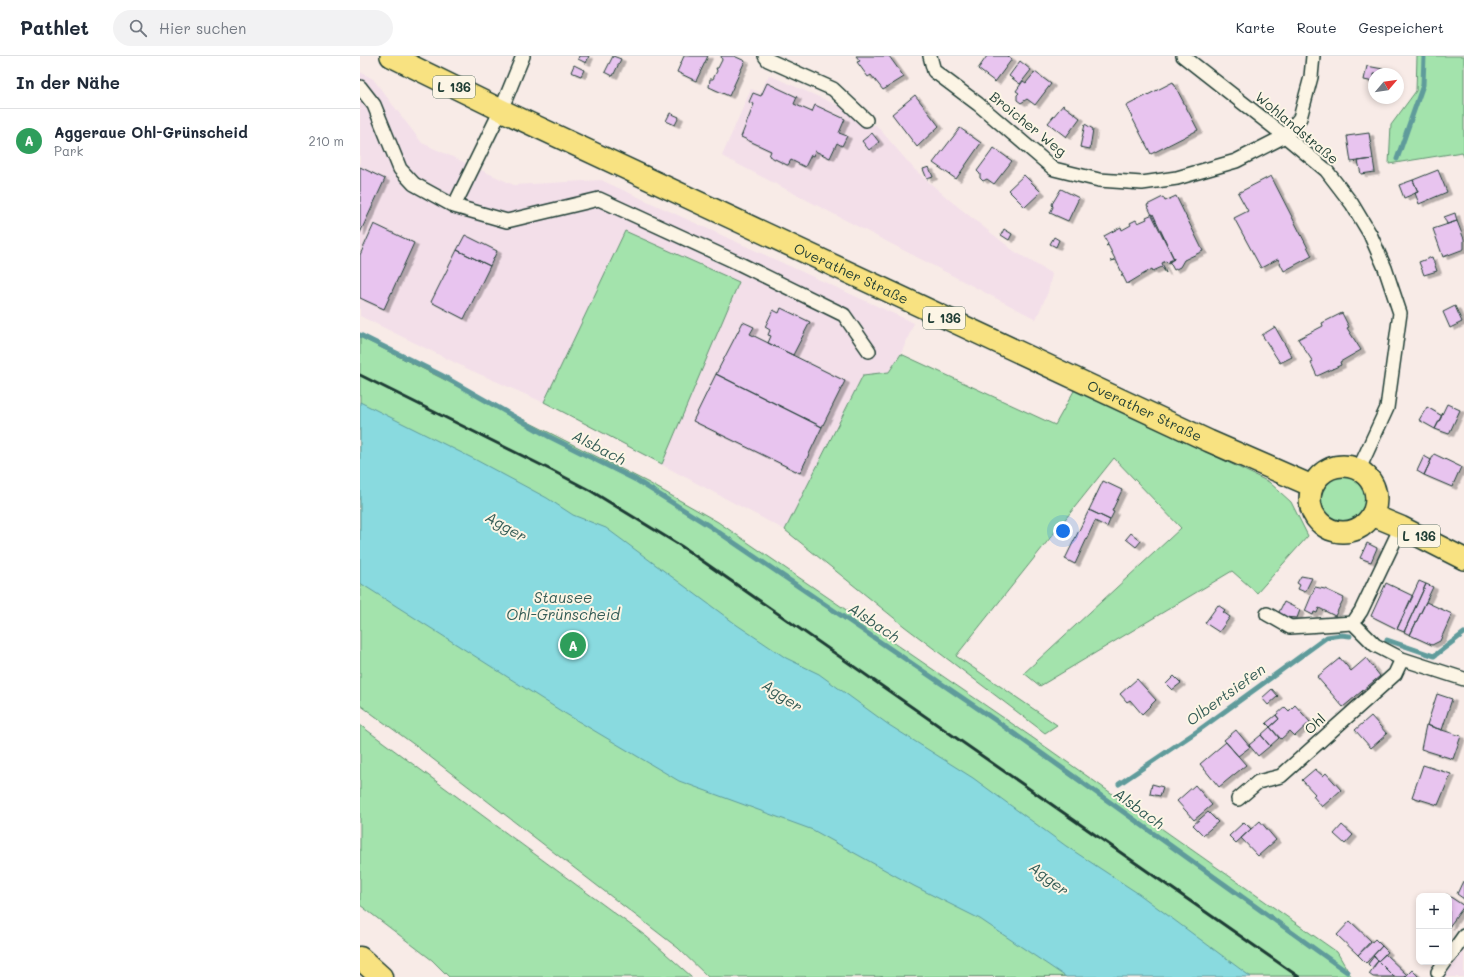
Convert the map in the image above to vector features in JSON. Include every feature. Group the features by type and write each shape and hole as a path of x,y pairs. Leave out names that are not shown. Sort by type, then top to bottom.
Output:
{"highway":[{"path":"360,958 381,977"}],"main road":[{"name":"Overather Straße","path":"391,56 501,110 1210,441 1312,486"},
{"path":"1341,465 1359,469 1369,478 1375,489 1377,502 1372,515 1366,523 1353,530 1338,532 1329,529 1320,523 1310,506 1312,486 1320,475 1332,467 1341,465"},
{"name":"L 136","path":"1372,515 1401,527 1464,559"}],"street":[{"path":"454,206 501,110 523,56"},
{"path":"765,56 768,60 833,90 866,120"},
{"name":"Broicher Weg","path":"930,56 934,71 978,104 1054,168 1099,180 1142,183 1177,178 1236,161 1285,136"},
{"name":"Wohlandstraße","path":"1183,56 1326,170 1352,204 1376,248 1400,313 1387,408 1359,469"},
{"path":"1285,136 1300,118 1311,77 1313,56"},
{"path":"360,87 374,105 400,169 414,184 454,206 507,221 599,199 736,262 844,315 869,351"},
{"path":"1353,623 1361,612 1401,527"},
{"path":"1267,614 1290,627 1353,623 1375,645 1402,659 1464,679"},
{"name":"Ohl","path":"1238,799 1258,782 1280,776 1395,674 1402,659"},
{"path":"1452,953 1464,936"}],"shaded area":[{"path":"360,72 373,79 422,143 514,185 601,180 914,323 901,354 889,372 863,375 785,530 547,404 468,369 360,316"},
{"path":"769,75 853,112 866,126 876,125 915,170 952,202 1014,251 1052,274 1048,292 1036,319 722,156 751,89 760,92"},
{"path":"1464,945 1464,977 1443,977 1444,972 1449,965 1452,965 1452,961"}],"green space":[{"path":"1417,56 1464,56 1464,157 1462,152 1389,164 1391,125 1416,91"},
{"path":"625,231 739,282 662,464 544,402"},
{"path":"360,337 649,483 718,522 1033,738 1337,952 1351,976 708,977 678,948 416,746 360,705"},
{"path":"901,354 1055,425 1075,389 1269,482 1291,502 1308,536 1257,593 1232,571 1040,686 1024,673 1181,528 1114,458 956,656 1057,725 1045,733 904,626 785,530 863,375 889,372"},
{"path":"1338,476 1348,476 1356,480 1362,486 1366,494 1366,504 1362,512 1356,518 1348,522 1338,522 1330,518 1324,512 1320,504 1320,494 1324,486 1330,480"},
{"path":"360,725 647,937 692,977 449,977 432,960 360,905"}],"water":[{"name":"Stausee Ohl-Grünscheid","path":"360,402 476,460 547,498 573,515 606,528 737,625 786,658 819,674 889,725 973,778 1066,846 1139,894 1251,977 1066,977 980,919 914,886 813,830 679,781 561,711 360,583"}],"building":[{"path":"579,56 589,56 586,63 578,59"},
{"path":"613,56 621,59 613,76 605,72"},
{"path":"684,56 708,56 696,81 677,72"},
{"path":"721,56 734,56 745,61 729,96 709,87 710,79 713,79 717,71 716,68 718,68 722,60"},
{"path":"856,56 889,56 904,77 883,90 871,75 868,77 857,62 860,61"},
{"path":"987,56 1008,56 1012,59 995,82 978,69"},
{"path":"1020,61 1031,70 1020,84 1009,76"},
{"path":"574,65 584,70 581,76 571,72"},
{"path":"1367,66 1378,68 1368,68 1368,81 1364,80"},
{"path":"1035,72 1051,84 1035,105 1027,99 1021,103 1017,100 1017,95 1019,93 1016,91 1023,81 1026,83"},
{"path":"1173,82 1198,130 1151,154 1126,106"},
{"path":"767,83 797,97 794,104 812,112 815,105 845,119 839,133 847,136 842,146 837,143 830,158 815,151 813,156 811,155 805,167 791,160 787,165 769,156 771,151 741,137 754,104 749,102 753,93 761,96"},
{"path":"915,95 939,126 917,147 892,114"},
{"path":"1063,105 1080,118 1066,137 1048,123"},
{"path":"670,113 679,117 675,125 666,121"},
{"path":"1085,124 1093,129 1090,149 1080,147"},
{"path":"960,128 981,143 956,179 933,163"},
{"path":"872,133 879,142 869,150 862,141"},
{"path":"1369,133 1373,159 1351,162 1347,136"},
{"path":"994,148 1012,161 994,184 987,179 983,181 977,171"},
{"path":"1373,159 1375,172 1361,174 1358,161"},
{"path":"360,167 385,179 360,233"},
{"path":"929,167 933,177 927,179 923,169"},
{"path":"1438,170 1447,192 1419,204 1415,193 1418,192 1413,180"},
{"path":"1024,175 1041,192 1025,207 1008,190"},
{"path":"1271,176 1312,256 1284,271 1278,259 1261,268 1234,218 1248,211 1238,193"},
{"path":"1413,180 1418,192 1404,198 1399,185"},
{"path":"1061,189 1079,198 1068,221 1050,213 1053,207 1052,204"},
{"path":"1176,196 1203,251 1184,260 1180,267 1174,270 1169,261 1174,259 1147,205 1163,197 1165,201"},
{"path":"1455,213 1457,221 1447,224 1444,217"},
{"path":"1153,214 1174,259 1168,263 1166,261 1162,263 1166,273 1162,267 1153,271 1152,269 1127,284 1123,276 1121,276 1123,275 1116,260 1111,261 1115,259 1108,245 1106,246 1108,244 1104,236 1121,227 1122,230 1136,220 1138,223 1147,219 1146,217"},
{"path":"1457,221 1464,239 1464,249 1443,257 1433,229"},
{"path":"374,224 414,243 384,309 360,298 360,255"},
{"path":"1004,229 1012,234 1009,240 1001,235"},
{"path":"465,235 497,251 490,266 457,250"},
{"path":"1054,237 1059,240 1056,247 1050,244"},
{"path":"457,250 490,266 464,319 431,302"},
{"path":"1432,257 1437,271 1424,275 1419,262"},
{"path":"1455,306 1462,322 1450,328 1443,312"},
{"path":"781,308 810,322 793,355 768,343 771,336 768,335 770,330 765,327 773,310 779,313"},
{"path":"1342,313 1349,327 1347,328 1361,350 1340,362 1341,365 1317,376 1311,363 1313,362 1298,339 1323,326 1322,323"},
{"path":"743,322 754,327 750,334 845,381 822,427 716,374"},
{"path":"1275,327 1292,357 1280,363 1262,335"},
{"path":"716,374 822,427 800,473 693,421"},
{"path":"1447,404 1460,410 1449,434 1435,429"},
{"path":"1427,407 1442,416 1435,429 1419,420"},
{"path":"1434,454 1461,467 1452,487 1424,475"},
{"path":"1424,456 1431,460 1424,475 1417,471"},
{"path":"1103,481 1122,490 1112,511 1114,512 1110,520 1089,510"},
{"path":"1089,510 1110,520 1107,527 1095,521 1075,564 1065,559"},
{"path":"1131,533 1141,541 1136,547 1126,539"},
{"path":"1367,543 1377,548 1371,562 1360,558"},
{"path":"1301,576 1312,578 1305,592 1298,589 1300,585 1297,583"},
{"path":"1419,581 1426,584 1404,632 1397,629"},
{"path":"1386,583 1413,596 1397,629 1371,616"},
{"path":"1426,584 1433,587 1410,635 1404,632"},
{"path":"1315,587 1325,589 1344,598 1335,616 1319,608 1317,613 1314,612 1313,615 1305,611"},
{"path":"1284,602 1300,610 1297,618 1283,617 1279,612"},
{"path":"1426,602 1452,614 1440,641 1432,645 1410,635"},
{"path":"1218,605 1225,610 1223,612 1230,617 1219,632 1205,623"},
{"path":"1340,658 1351,671 1366,658 1380,676 1343,707 1317,677"},
{"path":"1174,676 1181,683 1172,690 1166,684"},
{"path":"1137,679 1156,700 1142,714 1130,700 1127,702 1120,694"},
{"path":"1272,689 1278,696 1268,705 1262,698"},
{"path":"1437,694 1452,699 1442,730 1427,725"},
{"path":"1295,705 1310,722 1295,736 1290,731 1281,739 1270,727 1279,719 1276,715 1285,707 1289,711"},
{"path":"1276,715 1279,719 1270,727 1266,723"},
{"path":"1371,716 1387,734 1371,748 1355,730"},
{"path":"1426,725 1461,736 1453,759 1421,749"},
{"path":"1270,727 1279,738 1270,746 1261,735"},
{"path":"1236,730 1250,747 1238,756 1224,740"},
{"path":"1261,735 1270,746 1258,756 1249,745"},
{"path":"1226,742 1246,765 1219,787 1200,764"},
{"path":"1423,765 1451,774 1438,805 1412,797"},
{"path":"1315,769 1323,776 1326,773 1341,790 1322,807 1313,796 1315,794 1302,780"},
{"path":"1152,784 1163,787 1160,796 1150,794"},
{"path":"1195,785 1212,805 1194,820 1177,801"},
{"path":"1208,812 1218,822 1203,835 1193,825"},
{"path":"1260,821 1276,840 1258,856 1241,838"},
{"path":"1244,822 1251,829 1236,843 1229,836"},
{"path":"1342,825 1353,835 1345,844 1334,834"},
{"path":"1463,881 1464,882 1464,899 1457,894"},
{"path":"1452,898 1464,906 1452,923"},
{"path":"1350,921 1371,941 1358,955 1337,935"},
{"path":"1375,939 1382,946 1366,963 1358,955"},
{"path":"1382,946 1388,952 1378,961 1373,956"},
{"path":"1385,954 1407,975 1405,977 1394,977 1378,961"},
{"path":"1374,956 1378,961 1372,968 1368,964"},
{"path":"1378,961 1394,977 1373,977 1369,974"},
{"path":"1412,970 1419,977 1405,977"}],"waterway":[{"path":"1397,159 1423,85 1424,56"},
{"name":"Alsbach","path":"360,335 441,375 550,437 636,480 711,527 995,720 1347,972"},
{"name":"Olbertsiefen","path":"1387,640 1434,656 1464,633"},
{"name":"Olbertsiefen","path":"1119,784 1199,730 1327,637 1341,635 1350,636"}],"railway":[{"path":"360,375 591,491 681,546 1299,977"}],"place":[{"name":"Aggeraue Ohl-Grünscheid","path":"573,645"}],"water label":[{"name":"Agger","path":"506,527"},
{"name":"Agger","path":"782,696"},
{"name":"Agger","path":"1049,879"}]}
